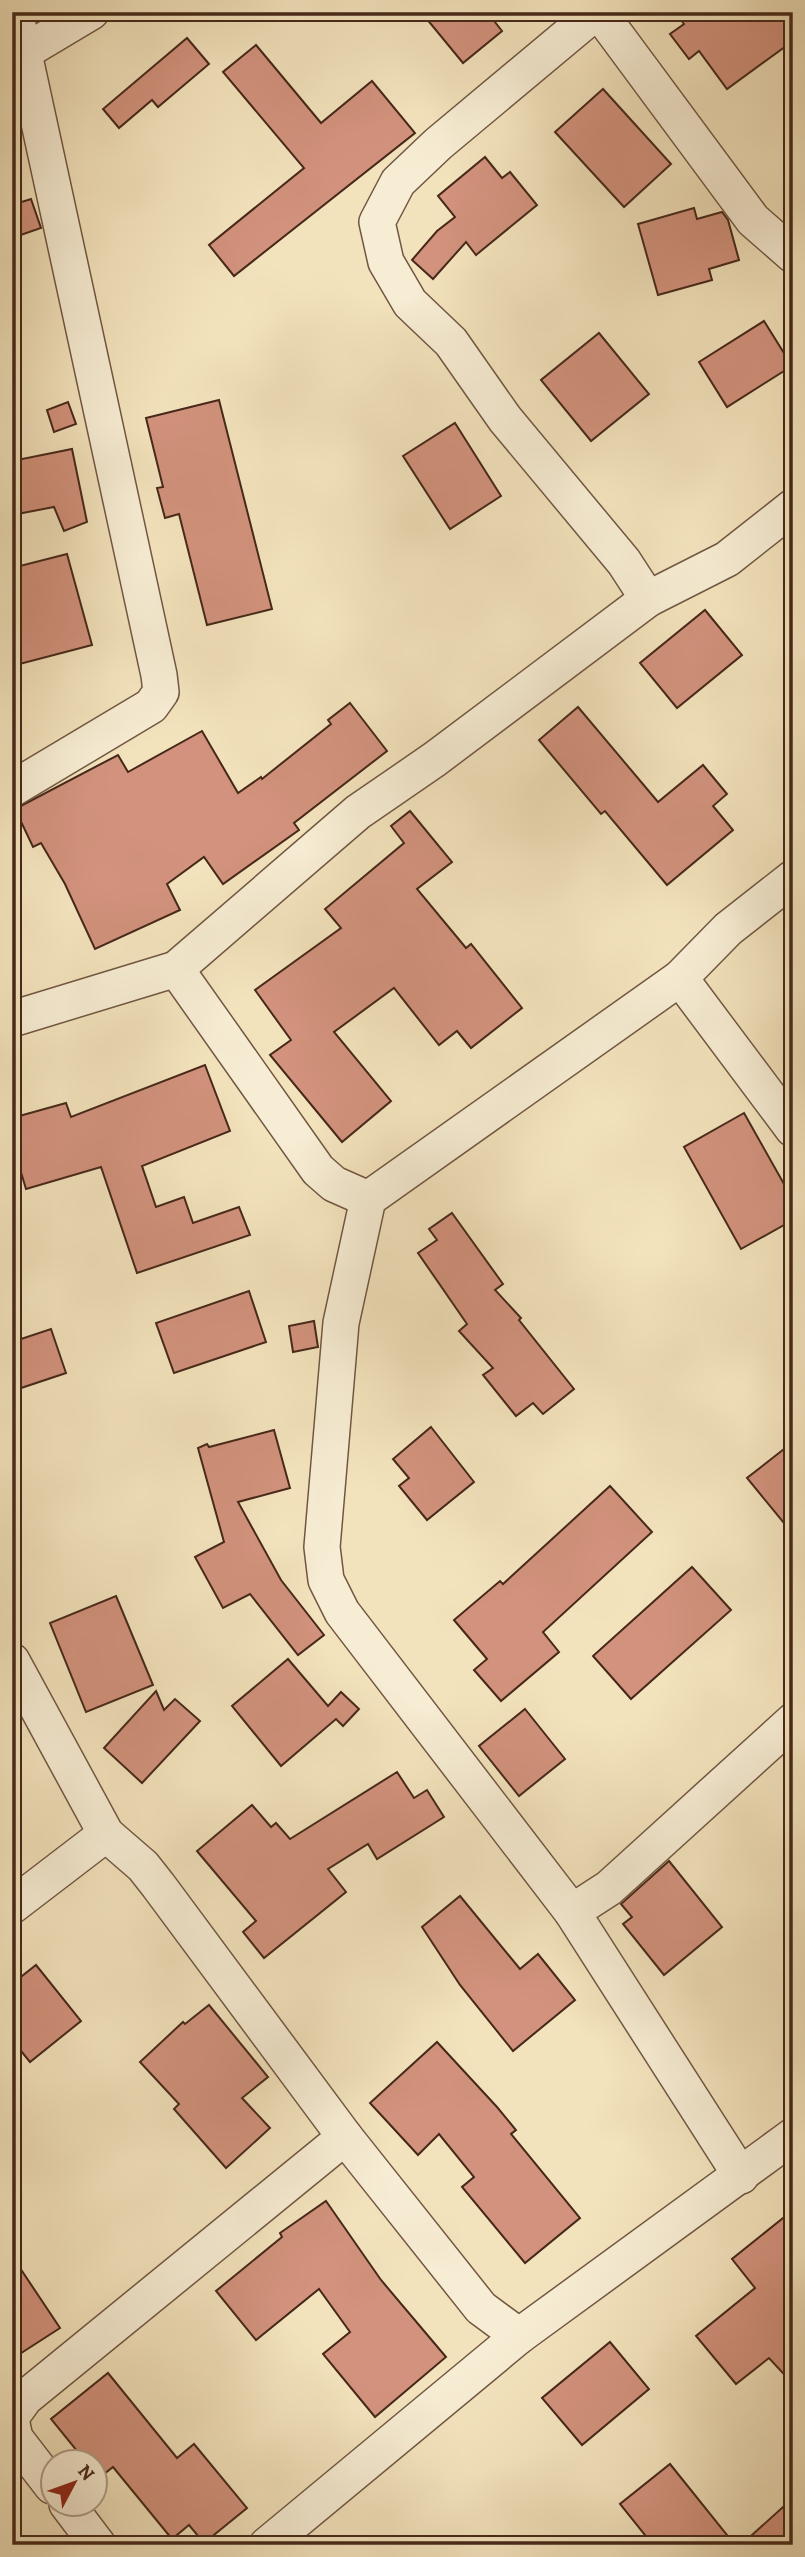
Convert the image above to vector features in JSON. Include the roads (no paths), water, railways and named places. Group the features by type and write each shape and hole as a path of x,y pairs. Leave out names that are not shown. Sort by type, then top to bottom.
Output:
{"street":[{"path":"12,789 150,706 161,692 154,648 15,12"},
{"path":"24,52 91,12"},
{"path":"648,599 624,562 505,419 451,342 410,303 386,262 377,222 398,182 438,144 598,12 753,220 793,256"},
{"path":"12,1019 176,969 358,812 435,759 648,599 726,559 793,507"},
{"path":"741,2176 572,1912 342,1612 326,1580 322,1547 341,1323 368,1199 680,978 728,929 793,878"},
{"path":"176,969 318,1170 334,1184 368,1199"},
{"path":"680,978 793,1129"},
{"path":"12,1661 106,1834 143,1866 345,2137 481,2308 519,2336"},
{"path":"572,1912 609,1888 793,1721"},
{"path":"12,1906 106,1834"},
{"path":"267,2545 519,2336 793,2136"},
{"path":"12,2416 25,2398 345,2137"},
{"path":"481,2308 492,2358"},
{"path":"12,2424 15,2438 38,2468"},
{"path":"78,2518 98,2545"}]}
